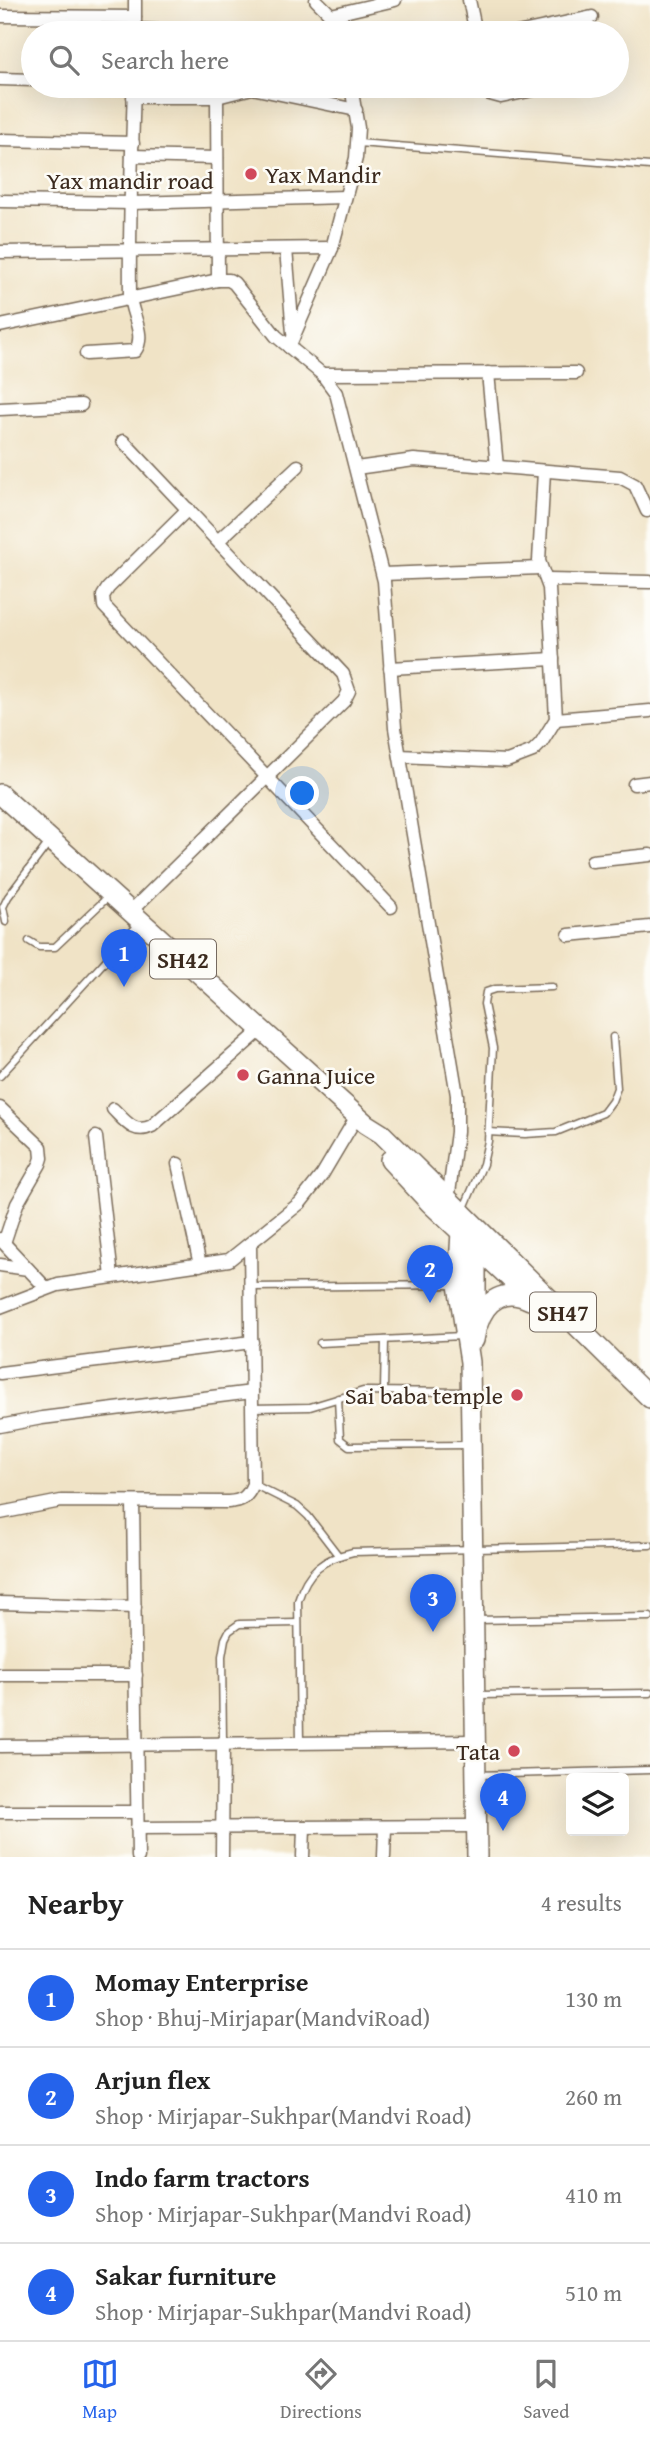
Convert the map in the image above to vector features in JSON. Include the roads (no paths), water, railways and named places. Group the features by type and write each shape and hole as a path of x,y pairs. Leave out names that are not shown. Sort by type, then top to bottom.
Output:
{"main road":[{"name":"SH42","path":"0,794 362,1120 382,1134 462,1218"},
{"name":"SH42","path":"362,1120 375,1144 462,1218"},
{"path":"462,1218 476,1247 470,1392 477,1857"},
{"path":"462,1218 458,1285 471,1333"},
{"name":"SH47","path":"462,1218 650,1400"},
{"name":"SH47","path":"476,1247 582,1347 650,1400"},
{"path":"471,1333 485,1307 494,1300 508,1294 520,1295 534,1302"}],"street":[{"path":"135,0 135,21"},
{"path":"316,0 334,21"},
{"path":"331,15 395,0"},
{"path":"469,0 473,21"},
{"path":"0,16 68,21"},
{"path":"573,21 592,17"},
{"path":"0,79 21,80"},
{"path":"86,354 135,351 139,345 140,338 130,299 134,98"},
{"path":"217,98 218,280"},
{"path":"302,98 356,110"},
{"path":"291,342 332,248 358,144 354,98"},
{"path":"0,140 217,158"},
{"name":"Yax mandir road","path":"0,201 132,203 345,197"},
{"path":"0,252 332,248"},
{"path":"286,249 291,342"},
{"path":"0,326 218,280 229,280 269,328 291,342 336,393 383,574 400,756 457,1095 462,1218"},
{"path":"488,373 497,467"},
{"path":"322,374 576,373"},
{"path":"0,409 81,405"},
{"path":"124,441 343,674 349,691 344,701 268,776 135,917"},
{"path":"356,468 414,460 620,477 629,480 640,493 647,511"},
{"path":"218,541 298,466"},
{"path":"400,756 508,761 533,751 556,719 548,580 541,568 539,553 544,471"},
{"path":"188,509 108,588 103,596 104,606 391,907"},
{"path":"383,574 541,568"},
{"path":"548,580 650,582"},
{"path":"390,668 553,659"},
{"path":"556,719 650,711"},
{"path":"634,784 650,782"},
{"path":"592,861 650,855"},
{"path":"569,936 650,927"},
{"path":"113,1109 132,1128 144,1130 152,1126 261,1030"},
{"path":"0,1108 41,1147 42,1158 17,1204 2,1241 47,1288"},
{"path":"0,1307 47,1288 229,1260 300,1203 362,1120"},
{"path":"96,1137 112,1277"},
{"path":"178,1164 200,1265"},
{"path":"0,1513 61,1501 239,1501 248,1496 253,1484 250,1244"},
{"path":"0,1265 28,1269"},
{"path":"0,1373 252,1342"},
{"path":"0,1426 42,1418 252,1392"},
{"path":"133,1502 138,1857"},
{"path":"0,1603 135,1607"},
{"path":"0,1675 136,1675"},
{"path":"0,1746 475,1741"},
{"path":"222,1857 223,1742"},
{"path":"0,1812 137,1812"},
{"path":"138,1828 476,1826"},
{"path":"303,1857 304,1827"},
{"path":"384,1857 385,1827"}],"lane":[{"path":"358,144 650,166"},
{"path":"6,922 3,907 8,897 51,840"},
{"path":"29,941 38,947 55,947 110,894"},
{"path":"0,1076 135,917"},
{"path":"462,1218 483,1164 488,1132 493,1048 484,1004 486,992 495,989 552,987"},
{"path":"488,1132 525,1135 556,1132 603,1112 612,1101 617,1088 613,1037"},
{"path":"251,1287 458,1285"},
{"path":"320,1343 471,1333"},
{"path":"384,1391 385,1340"},
{"path":"252,1408 310,1407 363,1391 470,1392"},
{"path":"338,1398 340,1439 349,1446 471,1445"},
{"path":"253,1484 297,1506 338,1555"},
{"path":"300,1742 298,1601 302,1586 310,1573 338,1555 352,1552 472,1548 650,1545"},
{"path":"474,1620 650,1617"},
{"path":"223,1742 222,1656 229,1631 239,1624 297,1623"},
{"path":"475,1695 650,1693"},
{"path":"476,1775 650,1770"}],"place":[{"name":"Yax Mandir","path":"251,174"},
{"name":"Momay Enterprise","path":"124,987"},
{"name":"Ganna Juice","path":"243,1075"},
{"name":"Arjun flex","path":"430,1303"},
{"name":"Sai baba temple","path":"517,1395"},
{"name":"Indo farm tractors","path":"433,1632"},
{"name":"Tata","path":"514,1751"},
{"name":"Sakar furniture","path":"503,1831"}]}
